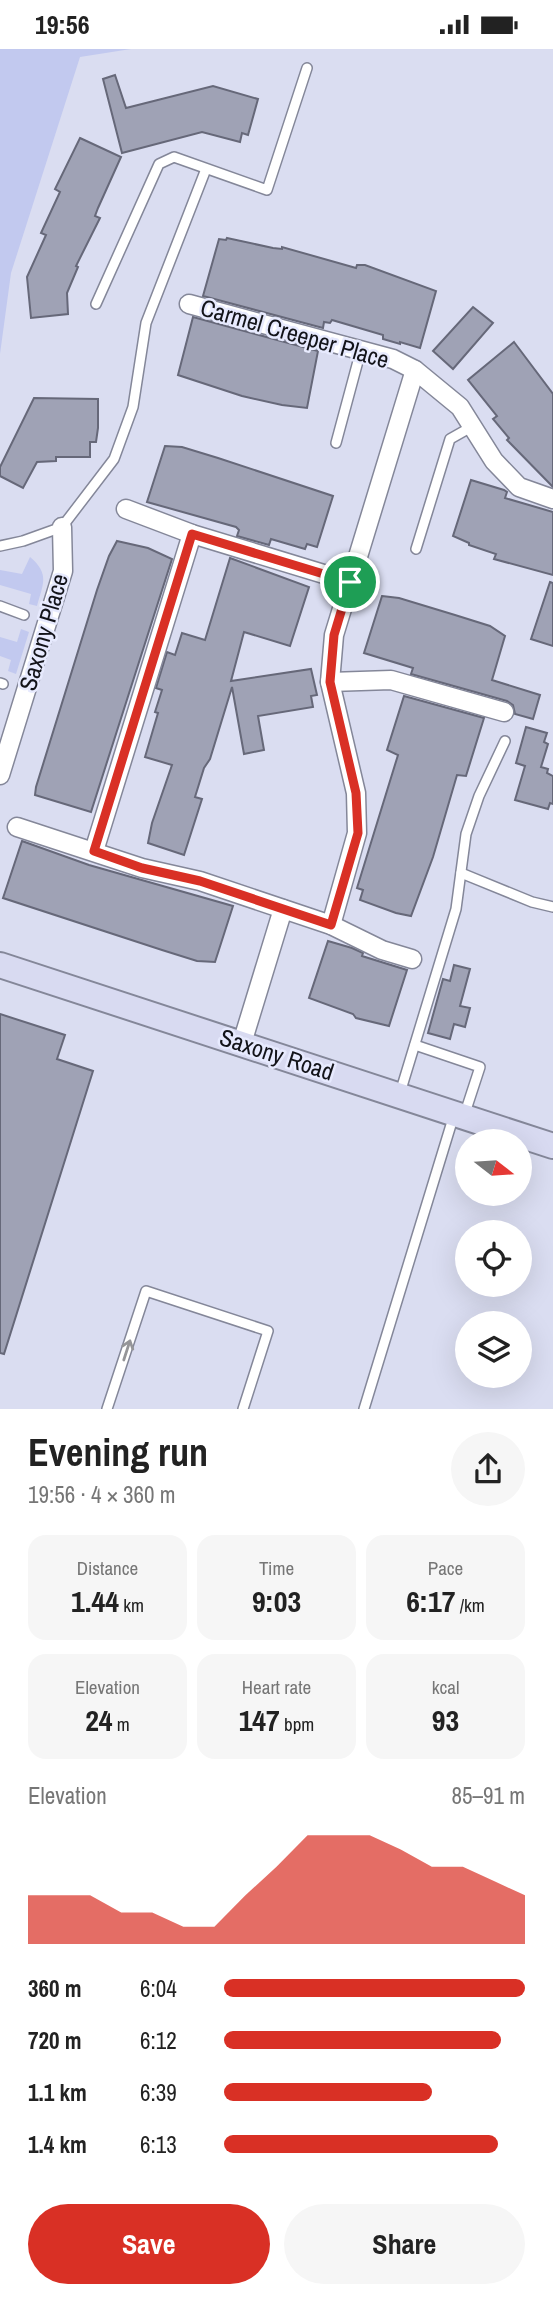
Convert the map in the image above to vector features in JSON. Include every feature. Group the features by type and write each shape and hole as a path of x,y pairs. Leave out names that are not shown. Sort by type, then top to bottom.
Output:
{"street":[{"name":"Carmel Creeper Place","path":"189,304 393,359 415,370 460,407 494,461 519,487 553,499"},
{"path":"331,925 358,833 356,793 330,682 334,635 415,370"},
{"path":"126,509 192,534 350,582"},
{"name":"Saxony Place","path":"0,775 63,571 62,527"},
{"path":"94,851 192,534"},
{"path":"330,682 391,680 504,712"},
{"path":"17,827 142,868 200,881 331,925 382,950 412,959"},
{"path":"242,1043 283,909"},
{"name":"Saxony Road","path":"0,965 553,1146"}],"lane":[{"path":"96,304 159,164 174,157 267,190 307,68"},
{"path":"0,546 62,527 114,459 133,407 146,323 206,169"},
{"path":"336,443 360,350"},
{"path":"416,549 450,439 473,426"},
{"path":"0,606 24,615"},
{"path":"400,1095 456,909 466,834 505,741"},
{"path":"461,873 496,885 532,902 553,907"},
{"path":"364,1409 459,1114 480,1067 415,1045"},
{"path":"107,1409 146,1291 268,1331 243,1409"}],"shaded area":[{"path":"0,49 131,49 80,57 11,273 0,354"},
{"path":"30,557 43,574 37,606 29,604 31,594 0,585 0,570 22,574"},
{"path":"21,629 29,632 16,674 8,671 11,660 0,656 0,637 17,642"}],"building":[{"path":"115,75 126,108 213,86 258,99 248,135 242,133 240,142 202,132 122,153 103,79"},
{"path":"80,138 121,157 95,216 100,218 76,266 78,267 67,293 68,314 31,318 27,277 46,235 41,233 60,192 55,189"},
{"path":"227,238 273,248 282,247 356,268 357,265 365,265 436,291 420,348 383,339 383,335 332,320 330,323 324,322 323,328 203,296 219,239"},
{"path":"473,307 493,323 453,369 433,351"},
{"path":"193,317 318,351 307,408 242,396 178,375"},
{"path":"514,342 553,394 553,487 507,440 509,438 493,419 497,416 468,380"},
{"path":"34,398 98,399 98,428 96,442 90,442 90,457 56,457 56,461 37,462 23,488 0,476 0,467"},
{"path":"165,446 182,447 333,496 317,547 307,544 305,549 271,539 269,545 237,536 239,530 236,527 147,502"},
{"path":"471,480 504,490 507,492 505,498 553,512 553,575 494,559 496,554 469,545 453,536"},
{"path":"117,541 148,548 172,559 91,812 35,795 97,590"},
{"path":"230,558 309,587 290,646 244,632 231,681 311,669 317,695 311,696 313,707 258,716 264,750 244,754 232,687 210,759 204,768 195,797 202,799 184,855 148,843 172,765 145,757 158,713 155,712 162,690 156,688 167,652 175,655 182,633 205,640"},
{"path":"550,582 553,583 553,646 531,639"},
{"path":"382,596 399,598 490,626 505,636 492,680 540,695 533,719 515,714 513,705 507,701 411,674 413,668 364,653"},
{"path":"404,696 484,718 466,776 457,775 433,857 411,916 360,900 363,890 357,888 398,755 387,750"},
{"path":"526,727 547,733 544,742 548,744 541,767 548,769 547,773 553,776 553,804 550,803 548,809 515,800 525,766 516,763"},
{"path":"22,841 89,865 233,906 215,962 197,961 3,898"},
{"path":"328,941 352,948 363,953 362,956 407,970 389,1026 356,1018 353,1014 309,998"},
{"path":"454,965 470,969 460,1006 470,1008 465,1027 454,1024 450,1039 428,1033 443,979 450,981"},
{"path":"0,1014 65,1035 57,1059 93,1071 4,1354 0,1353"}],"route":[{"path":"192,534 350,582 334,635 330,682 356,793 358,833 331,925 200,881 142,868 94,851 192,534"}]}
